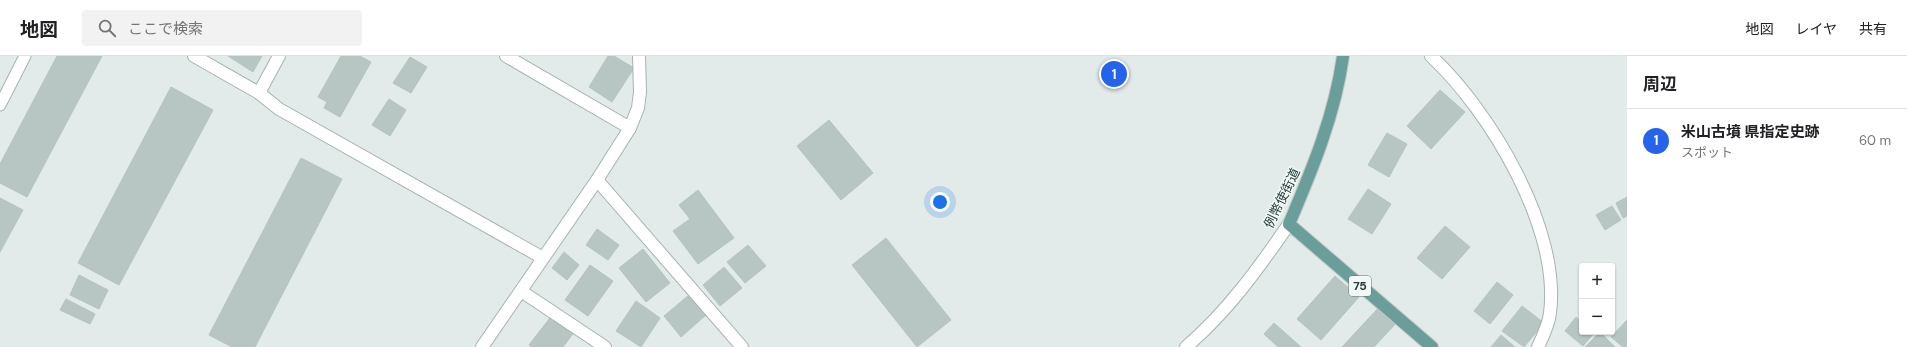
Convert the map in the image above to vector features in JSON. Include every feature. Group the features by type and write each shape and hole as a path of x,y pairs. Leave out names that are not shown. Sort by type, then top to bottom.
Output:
{"main road":[{"name":"例幣使街道","path":"1289,224 1322,142 1333,107 1343,56"},
{"name":"75","path":"1289,224 1432,347"}],"street":[{"path":"194,56 259,93 279,109 543,258"},
{"path":"259,93 279,56"},
{"path":"506,56 630,128"},
{"path":"482,347 597,180 630,128 638,108 640,92 639,56"},
{"path":"1435,57 1479,112 1514,165 1533,211 1548,259 1552,297 1550,315 1538,347"},
{"path":"597,180 742,347"},
{"name":"例幣使街道","path":"1186,347 1243,289 1289,224"},
{"path":"521,291 605,347"}],"lane":[{"path":"0,105 25,56"}],"building":[{"path":"57,56 102,56 27,197 0,183 0,164"},
{"path":"228,56 262,56 253,72"},
{"path":"341,56 360,56 371,62 340,117 324,108 327,102 318,97"},
{"path":"608,56 614,56 634,68 612,102 589,87"},
{"path":"410,57 427,67 411,93 393,83"},
{"path":"171,87 213,110 119,285 78,263"},
{"path":"1440,90 1465,112 1431,149 1407,126"},
{"path":"389,99 406,110 390,136 372,125"},
{"path":"829,120 873,173 841,200 797,146"},
{"path":"1387,133 1407,144 1389,177 1368,165"},
{"path":"301,158 342,179 255,347 232,347 209,335"},
{"path":"1368,189 1391,204 1372,234 1348,219"},
{"path":"698,190 734,238 698,264 673,231 690,219 679,205"},
{"path":"1627,197 1627,216 1623,218 1616,203"},
{"path":"0,198 23,210 0,252"},
{"path":"1612,206 1621,220 1605,230 1596,215"},
{"path":"1445,226 1470,247 1442,279 1417,258"},
{"path":"597,229 619,245 608,260 586,245"},
{"path":"886,238 951,320 917,347 852,265"},
{"path":"748,245 766,266 745,283 727,262"},
{"path":"643,249 670,283 646,302 619,268"},
{"path":"564,252 579,265 567,280 552,268"},
{"path":"590,265 613,281 588,316 565,300"},
{"path":"724,267 742,288 720,306 703,285"},
{"path":"79,275 108,290 99,309 70,295"},
{"path":"1335,276 1359,297 1321,340 1297,319"},
{"path":"1497,282 1513,295 1490,324 1474,311"},
{"path":"689,295 706,315 681,337 664,316"},
{"path":"66,299 95,314 90,324 60,310"},
{"path":"636,301 660,318 641,347 616,331"},
{"path":"1382,304 1399,320 1374,347 1342,347"},
{"path":"1522,306 1544,323 1524,347 1502,331"},
{"path":"553,314 575,331 563,347 532,347 529,345"},
{"path":"1576,317 1579,320 1579,335 1592,335 1583,346 1565,331"},
{"path":"1627,320 1627,347 1623,347 1611,337 1615,335 1615,333"},
{"path":"1274,323 1301,347 1278,347 1264,334"},
{"path":"1501,335 1515,347 1491,347"},
{"path":"1597,335 1603,335 1615,347 1585,347"}],"place":[{"name":"米山古墳 県指定史跡","path":"1114,74"}]}
